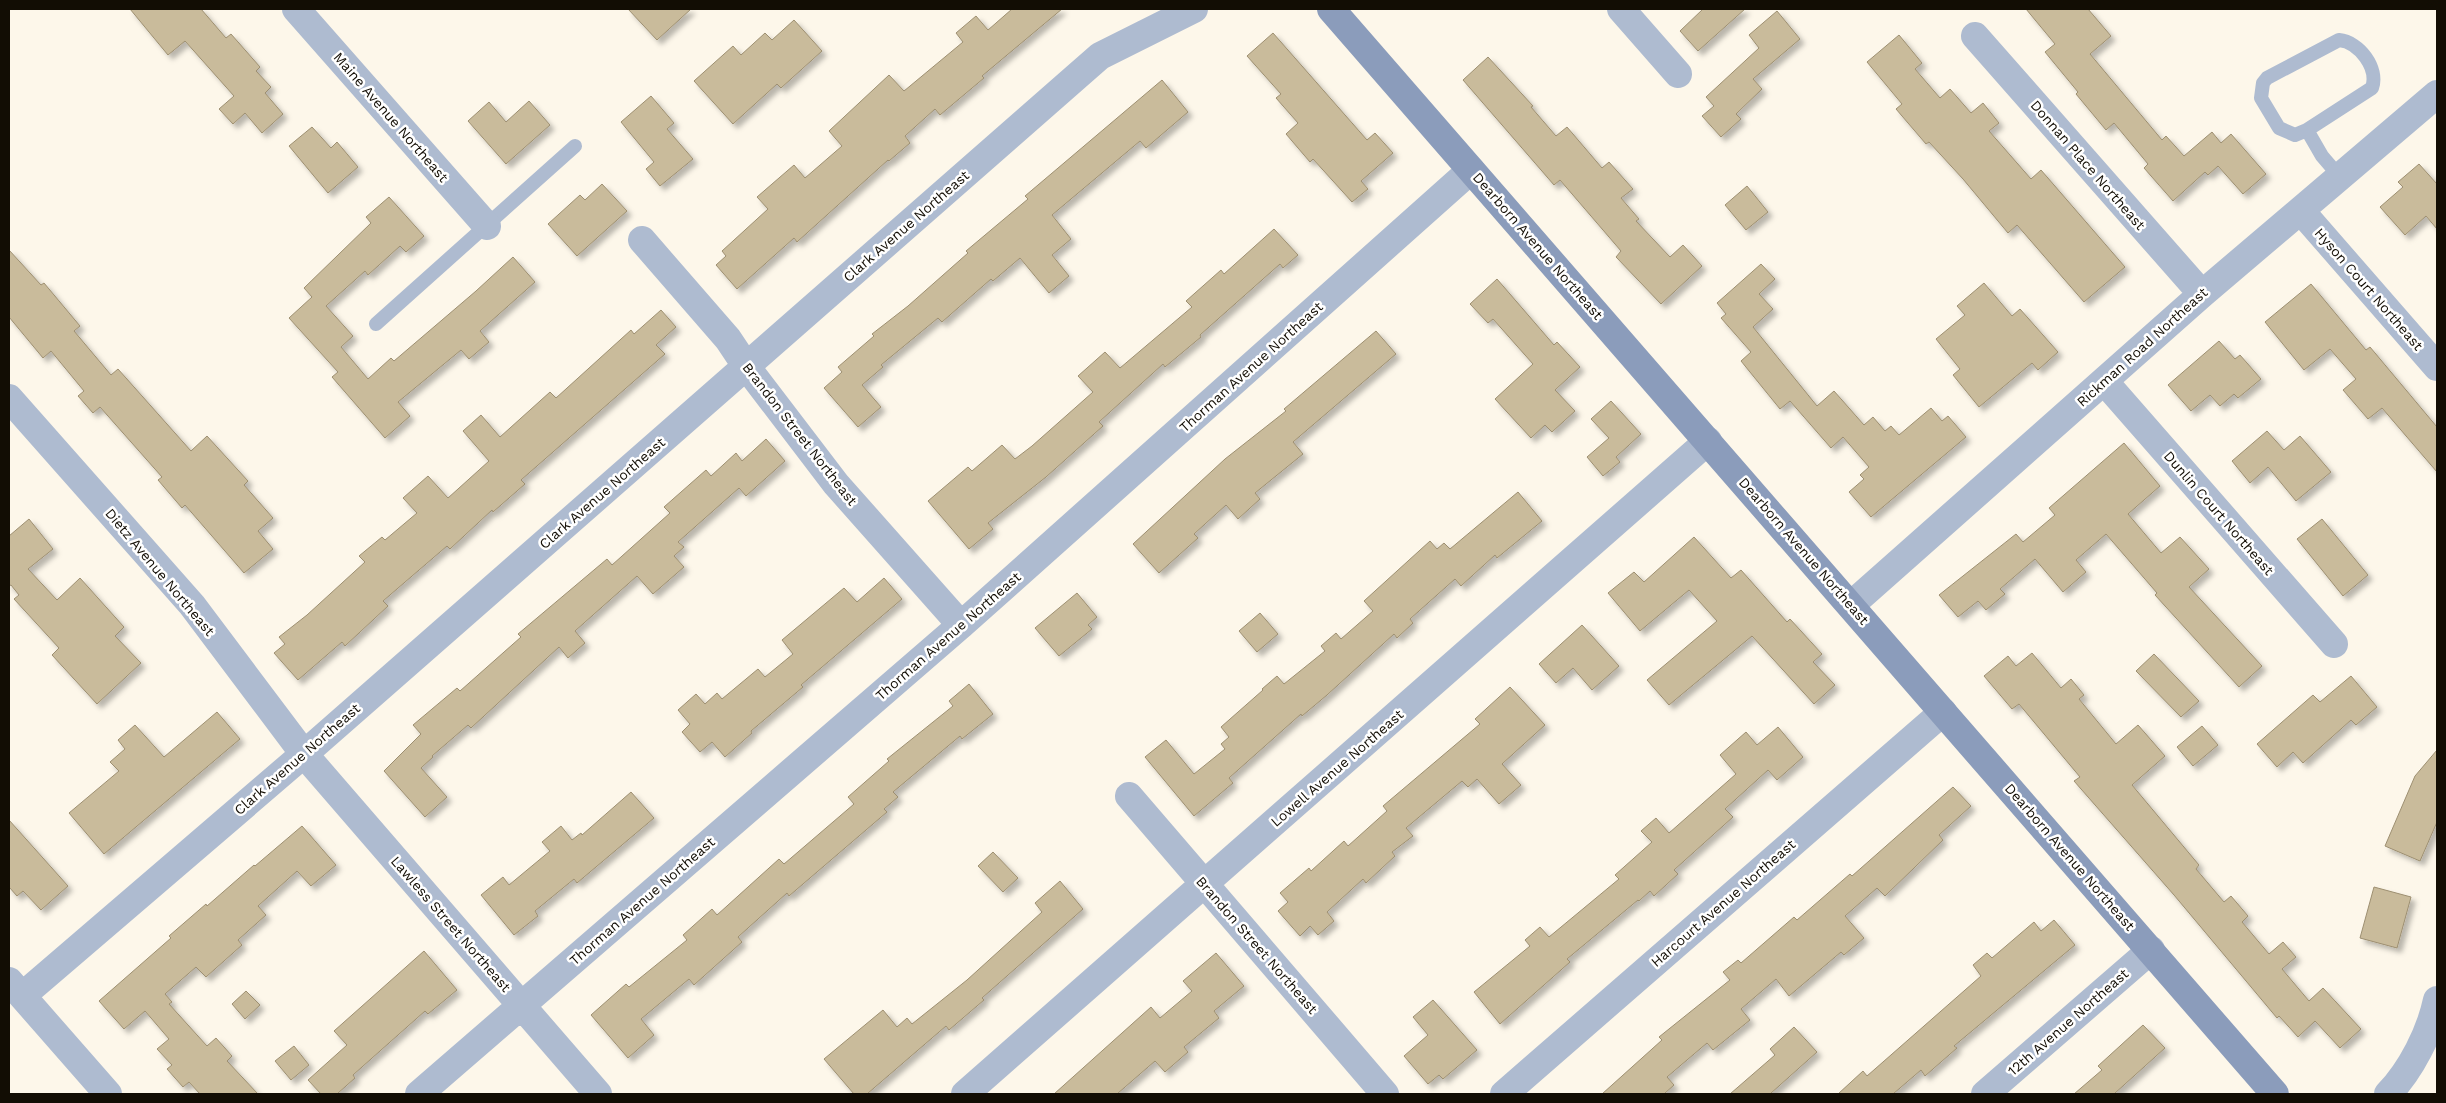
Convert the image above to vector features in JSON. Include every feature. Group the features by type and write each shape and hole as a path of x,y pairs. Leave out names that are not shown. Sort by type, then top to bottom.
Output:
{"street":[{"name":"Maine Avenue Northeast","path":"296,9 487,226"},
{"name":"Clark Avenue Northeast","path":"15,989 304,754 1100,56 1194,9"},
{"name":"Dearborn Avenue Northeast","path":"1331,9 2275,1094"},
{"path":"1621,9 1678,74"},
{"name":"Donnan Place Northeast","path":"1975,36 2202,294"},
{"name":"Rickman Road Northeast","path":"1851,605 2202,294 2437,94"},
{"name":"Thorman Avenue Northeast","path":"419,1094 961,625 1471,170"},
{"name":"Hyson Court Northeast","path":"2301,210 2437,368"},
{"name":"Brandon Street Northeast","path":"642,240 728,339 746,366 836,484 961,625"},
{"name":"Dunlin Court Northeast","path":"2104,381 2334,644"},
{"name":"Dietz Avenue Northeast","path":"10,400 192,605 304,754"},
{"name":"Lowell Avenue Northeast","path":"965,1094 1708,441"},
{"name":"Harcourt Avenue Northeast","path":"1504,1094 1943,712"},
{"name":"Lawless Street Northeast","path":"304,754 598,1094"},
{"name":"Brandon Street Northeast","path":"1129,796 1385,1094"},
{"name":"12th Avenue Northeast","path":"1985,1094 2151,950"},
{"path":"15,989 108,1094"},
{"path":"2388,1094 2413,1058 2434,1014 2437,1000"}],"lane":[{"path":"2339,40 2347,41 2356,47 2373,68 2375,79 2372,88 2306,130 2295,135 2279,128 2261,98 2263,83 2267,78 2339,40"},
{"path":"2306,130 2322,156 2340,177"},
{"path":"376,324 575,146"}],"building":[{"path":"130,9 201,9 226,38 231,34 260,67 256,71 271,87 265,93 283,114 262,133 245,113 233,124 219,109 234,96 185,41 168,55"},
{"path":"628,9 691,9 657,40"},
{"path":"1012,9 1062,9 982,76 984,78 940,115 935,109 905,136 910,143 888,160 797,242 794,238 737,289 716,265 726,256 722,251 768,209 757,197 794,165 805,178 842,146 829,131 889,75 904,91 963,42 956,33 976,16 988,30"},
{"path":"1703,9 1745,9 1698,51 1680,31"},
{"path":"2026,9 2088,9 2111,36 2090,54 2162,140 2166,136 2184,156 2212,132 2221,143 2231,134 2266,174 2243,194 2218,166 2208,175 2205,172 2173,201 2144,168 2148,164 2114,123 2106,130 2076,94 2078,92 2045,52 2055,44"},
{"path":"1777,11 1800,39 1753,79 1762,89 1736,114 1741,119 1721,137 1702,116 1714,106 1706,97 1759,48 1749,35"},
{"path":"794,20 822,51 781,88 777,84 733,124 694,81 733,46 741,55 765,33 772,40"},
{"path":"1273,33 1367,140 1375,133 1393,153 1361,181 1368,189 1352,202 1313,159 1310,162 1286,134 1298,123 1276,98 1281,94 1247,56"},
{"path":"1899,35 1922,63 1915,69 1940,98 1950,89 1971,113 1983,103 1999,123 1989,131 2031,179 2041,170 2125,267 2084,302 2017,225 2008,233 1963,179 1929,142 1926,144 1896,109 1902,104 1867,62"},
{"path":"1488,57 1533,106 1531,107 1556,136 1567,127 1602,168 1609,162 1633,189 1621,198 1639,219 1636,221 1670,257 1683,245 1702,266 1661,304 1616,257 1621,251 1560,180 1554,185 1463,80"},
{"path":"1162,80 1188,112 1146,148 1140,141 1052,215 1071,239 1052,255 1069,276 1049,293 1020,258 993,281 991,279 942,322 938,318 881,365 883,367 862,385 881,407 858,427 824,388 842,372 838,367 874,336 872,334 908,306 968,253 966,251 1028,199 1025,196"},
{"path":"651,96 674,123 667,129 693,159 660,186 646,169 654,162 621,122"},
{"path":"529,101 550,125 506,164 468,121 489,102 506,122"},
{"path":"312,127 331,148 337,142 358,167 328,193 289,146"},
{"path":"2419,164 2437,184 2437,229 2426,216 2405,235 2380,207 2403,187 2398,182"},
{"path":"602,184 627,211 577,256 548,224 580,195 585,200"},
{"path":"1747,186 1768,212 1746,230 1725,205"},
{"path":"389,197 424,236 406,252 400,246 368,275 365,271 326,306 353,336 341,347 368,379 391,358 394,361 513,257 535,282 480,331 489,342 469,359 461,350 398,402 410,416 385,438 332,377 338,372 289,318 312,297 304,288 371,223 366,217"},
{"path":"1274,229 1298,255 1283,268 1280,264 1200,335 1201,337 1165,367 1163,364 1099,422 1103,426 1046,477 988,523 993,529 969,549 928,501 968,467 972,471 1002,445 1015,459 1032,446 1093,392 1078,376 1105,352 1120,368 1192,307 1186,301 1221,270 1224,274"},
{"path":"9,250 41,285 44,283 80,326 74,331 111,375 118,369 191,451 207,436 248,481 244,485 273,518 258,531 273,549 244,573 185,505 182,508 158,480 162,477 100,407 93,413 78,396 84,391 51,351 43,358 9,317"},
{"path":"1761,264 1775,279 1759,294 1773,309 1753,327 1817,406 1834,391 1864,425 1873,417 1885,431 1891,426 1899,435 1931,408 1942,421 1948,416 1966,437 1871,517 1849,492 1864,479 1860,475 1869,467 1843,437 1831,448 1790,401 1780,409 1741,361 1751,352 1721,318 1726,314 1717,303"},
{"path":"1497,279 1554,345 1557,342 1580,367 1555,390 1575,411 1552,432 1545,425 1531,438 1495,399 1533,364 1493,319 1488,323 1470,304"},
{"path":"1984,283 2012,316 2020,309 2058,352 2038,370 2032,363 1979,407 1953,375 1960,369 1936,339 1965,315 1957,306"},
{"path":"2311,284 2366,350 2370,347 2437,427 2437,472 2382,408 2368,419 2343,390 2356,379 2330,349 2304,370 2265,322"},
{"path":"661,310 676,327 656,345 665,354 521,480 525,484 493,512 492,510 450,549 447,546 383,601 388,606 345,646 342,642 298,680 274,653 285,644 279,637 307,615 365,562 359,556 382,537 385,540 417,513 403,498 428,476 448,498 489,461 463,431 481,415 500,437 550,392 556,398 631,330 634,334"},
{"path":"1376,331 1396,354 1293,442 1303,454 1255,493 1260,499 1238,519 1226,505 1194,534 1198,538 1159,573 1133,544 1225,459 1286,411 1284,409"},
{"path":"2219,341 2235,359 2240,355 2261,379 2238,398 2234,394 2220,406 2210,395 2191,411 2168,385"},
{"path":"1611,401 1641,434 1616,457 1620,462 1603,476 1587,457 1609,438 1591,419"},
{"path":"2267,431 2284,450 2300,436 2331,472 2296,501 2268,467 2250,483 2232,461"},
{"path":"766,439 785,461 746,496 739,488 678,542 684,547 674,556 684,567 653,594 637,576 575,631 585,643 568,658 559,647 471,728 468,725 421,768 447,797 425,817 384,771 421,734 413,725 457,688 460,691 521,637 518,634 607,559 612,565 670,513 664,507 706,470 711,476 736,453 742,461"},
{"path":"2124,443 2160,486 2128,514 2161,553 2180,537 2209,569 2189,587 2262,666 2239,687 2155,595 2157,593 2106,534 2076,560 2086,572 2063,592 2035,559 2000,589 2005,594 1986,610 1978,601 1958,617 1939,595 2016,534 2023,542 2055,515 2049,508"},
{"path":"1518,492 1542,521 1497,558 1495,555 1461,586 1455,579 1410,619 1413,623 1397,638 1394,634 1327,695 1302,716 1301,714 1229,778 1233,783 1194,816 1145,757 1166,740 1194,774 1225,749 1221,744 1229,737 1221,727 1277,676 1284,684 1325,651 1321,646 1336,633 1341,639 1373,611 1364,601 1430,541 1437,549 1444,543 1450,549"},
{"path":"29,519 53,549 28,569 57,600 80,578 124,627 115,636 141,663 97,704 52,655 59,648 14,599 19,595 11,585 9,586 9,536"},
{"path":"2322,519 2368,575 2343,596 2297,539"},
{"path":"1694,537 1731,578 1741,570 1787,622 1790,619 1822,654 1813,662 1835,685 1814,704 1752,636 1669,705 1647,680 1717,621 1689,590 1640,631 1608,593 1634,572 1644,582"},
{"path":"884,578 902,599 801,685 803,687 751,731 752,733 725,757 712,742 700,752 682,732 690,724 678,710 696,694 705,704 717,693 722,699 758,669 765,677 793,654 782,640 844,588 857,602"},
{"path":"1077,593 1097,617 1088,625 1092,629 1059,656 1035,628"},
{"path":"1260,613 1278,634 1257,652 1239,631"},
{"path":"1582,625 1619,666 1592,690 1573,668 1556,683 1539,664"},
{"path":"2032,653 2061,688 2071,679 2084,695 2079,699 2116,744 2138,725 2165,756 2132,785 2199,865 2196,869 2224,902 2231,896 2248,916 2242,922 2269,954 2283,942 2296,957 2282,969 2309,1001 2323,988 2361,1029 2340,1048 2315,1021 2298,1037 2279,1016 2277,1018 2174,895 2074,781 2080,777 2019,704 2012,709 1984,676 2008,656 2016,666"},
{"path":"2154,654 2199,701 2181,717 2136,671"},
{"path":"2351,676 2377,707 2356,725 2351,720 2303,763 2293,752 2277,767 2257,744 2313,695 2320,702"},
{"path":"969,684 993,714 962,739 960,736 893,792 898,797 884,809 887,812 789,896 787,893 738,937 742,942 694,985 689,979 641,1019 654,1035 628,1058 591,1015 626,984 629,987 687,940 683,935 712,909 717,915 779,859 784,864 854,804 848,797 889,761 887,759 953,706 949,701"},
{"path":"1510,687 1545,725 1502,764 1521,785 1499,804 1477,779 1468,787 1462,781 1406,828 1413,836 1392,852 1395,856 1366,883 1363,879 1327,912 1334,921 1318,935 1310,926 1300,936 1278,911 1288,902 1280,893 1309,868 1311,871 1344,841 1348,846 1387,811 1383,806 1480,724 1475,719"},
{"path":"217,712 240,739 104,854 69,813 119,771 110,762 125,749 118,740 135,725 164,757"},
{"path":"2202,726 2218,745 2193,766 2177,747"},
{"path":"1778,727 1803,757 1777,780 1768,770 1725,809 1733,817 1674,870 1678,874 1654,896 1650,891 1638,900 1567,959 1570,962 1500,1024 1474,992 1530,946 1525,940 1540,927 1549,937 1619,879 1615,875 1652,842 1641,831 1656,818 1669,833 1736,774 1720,755 1746,732 1757,745"},
{"path":"2437,750 2437,822 2420,861 2385,846 2415,776"},
{"path":"1953,787 1971,806 1939,835 1943,840 1885,896 1877,888 1845,916 1864,938 1844,955 1841,952 1789,996 1776,979 1741,1009 1750,1020 1713,1050 1707,1043 1667,1077 1674,1085 1664,1094 1602,1094 1662,1040 1659,1037 1730,980 1723,972 1738,960 1741,963 1794,917 1797,920 1850,874 1852,876"},
{"path":"631,792 654,818 577,883 574,879 535,911 538,916 514,935 481,895 503,877 509,885 550,851 542,842 561,826 572,840 581,833 582,835"},
{"path":"9,820 68,886 41,910 23,891 17,896 9,887"},
{"path":"302,826 336,865 311,886 297,871 258,906 266,915 238,940 242,945 206,977 196,967 165,994 172,1002 169,1004 207,1046 216,1038 232,1056 227,1061 258,1094 200,1094 189,1082 183,1087 167,1069 172,1065 157,1049 169,1039 145,1011 124,1029 99,1001 171,938 169,936 206,904 207,906"},
{"path":"993,852 1018,878 1003,892 978,866"},
{"path":"1060,881 1083,909 982,998 984,1000 949,1030 946,1026 867,1094 854,1094 824,1059 883,1010 897,1027 907,1018 912,1024 967,980 1042,912 1035,903"},
{"path":"2374,887 2411,897 2397,948 2360,938"},
{"path":"2054,920 2075,945 1954,1046 1957,1048 1925,1076 1921,1070 1893,1094 1838,1094 1863,1071 1867,1076 1981,976 1973,965 1987,953 1992,958 2034,922 2041,931"},
{"path":"424,951 457,990 428,1014 425,1011 353,1075 355,1078 337,1094 321,1094 308,1080 347,1045 334,1031"},
{"path":"1216,953 1244,986 1214,1011 1219,1018 1184,1047 1188,1052 1165,1072 1155,1061 1117,1094 1054,1094 1151,1007 1160,1018 1192,991 1183,981"},
{"path":"246,991 260,1005 245,1019 232,1004"},
{"path":"1433,1000 1477,1050 1443,1079 1439,1075 1428,1084 1404,1056 1428,1035 1413,1017"},
{"path":"2143,1025 2165,1048 2114,1094 2074,1094 2102,1070 2098,1066"},
{"path":"1794,1027 1817,1052 1770,1094 1730,1094 1775,1055 1770,1049"},
{"path":"294,1046 309,1065 291,1080 275,1061"}]}
